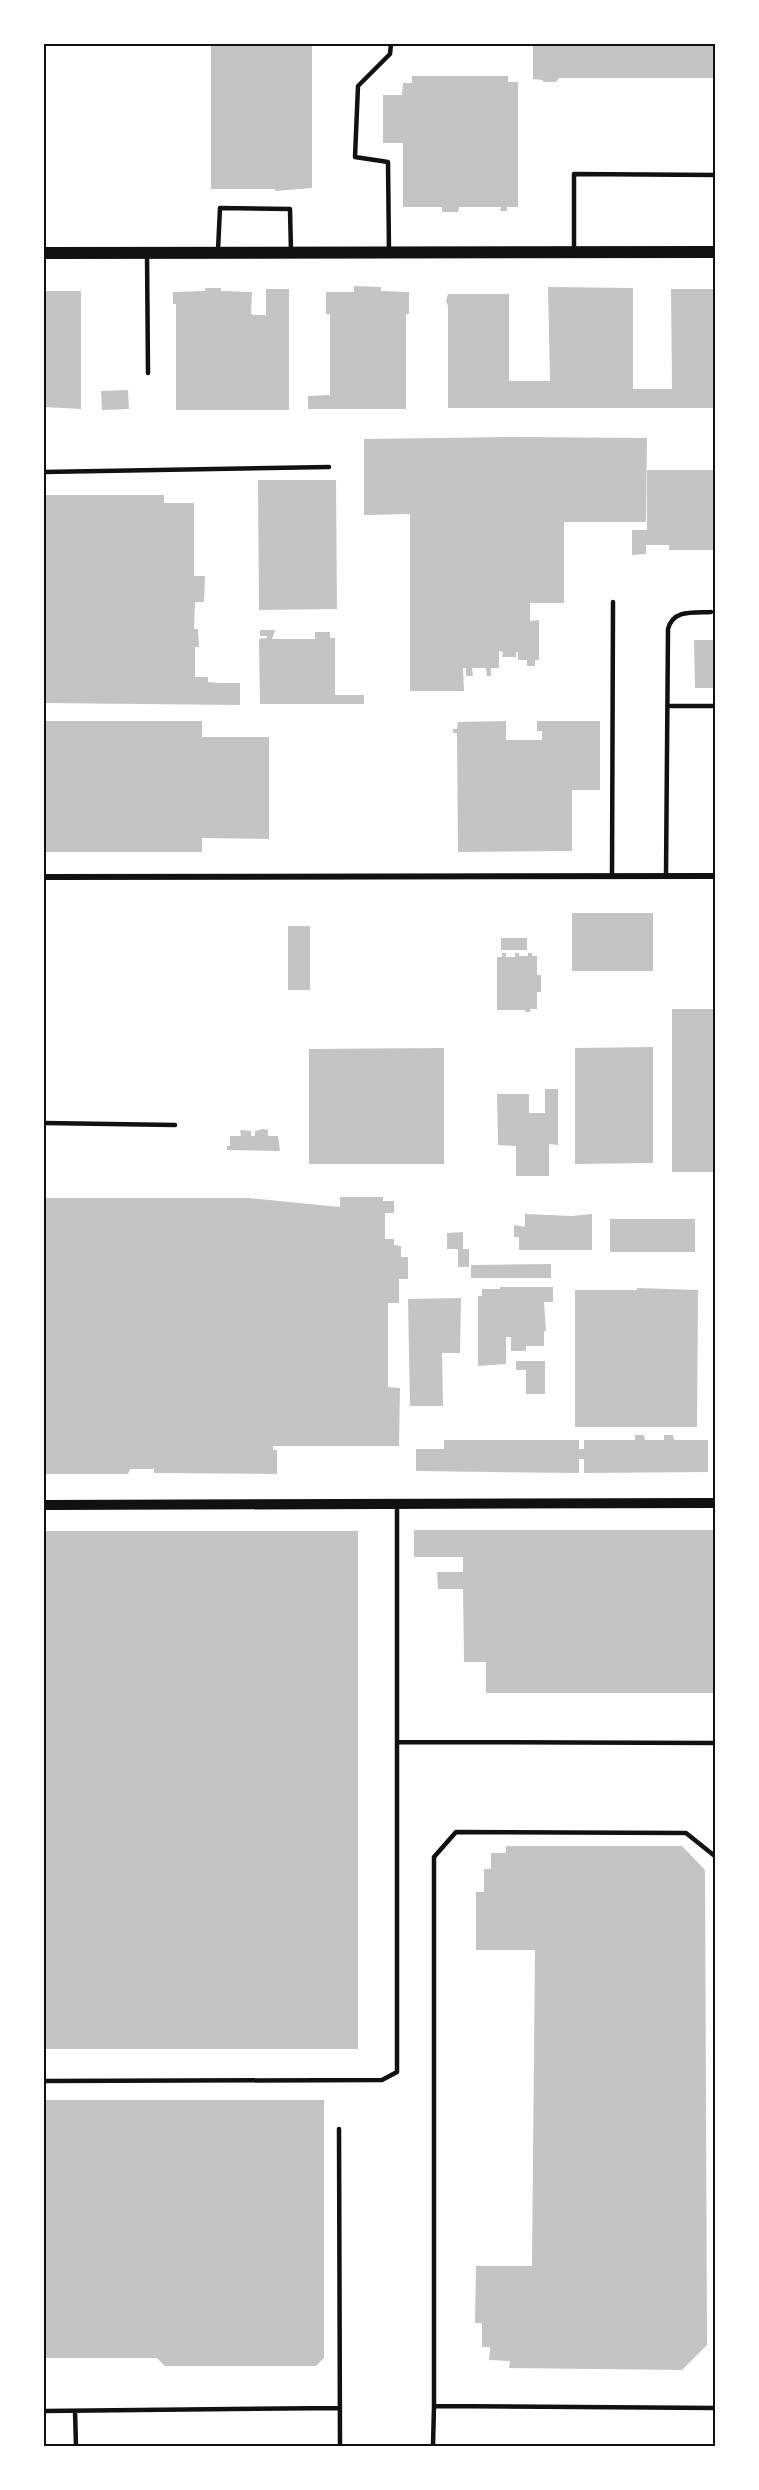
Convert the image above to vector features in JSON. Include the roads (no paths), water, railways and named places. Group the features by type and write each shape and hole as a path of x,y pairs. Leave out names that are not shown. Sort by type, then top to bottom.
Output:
{"main road":[{"path":"44,253 716,252"}],"street":[{"path":"44,877 716,876"},
{"path":"44,1505 716,1503"}],"lane":[{"path":"389,252 388,162 355,157 358,86 390,54 391,44"},
{"path":"574,252 574,174 716,175"},
{"path":"217,253 220,208 290,209 291,253"},
{"path":"147,253 148,373"},
{"path":"44,472 329,467"},
{"path":"612,876 613,602"},
{"path":"666,876 669,628 671,621 678,614 711,612"},
{"path":"668,706 716,706"},
{"path":"44,1123 174,1125"},
{"path":"44,2080 381,2080 397,2072 397,1504"},
{"path":"397,1742 716,1743"},
{"path":"433,2446 434,1857 456,1832 686,1833 716,1857"},
{"path":"339,2128 340,2446"},
{"path":"434,2406 716,2408"},
{"path":"44,2411 339,2408"},
{"path":"75,2411 76,2446"}]}
